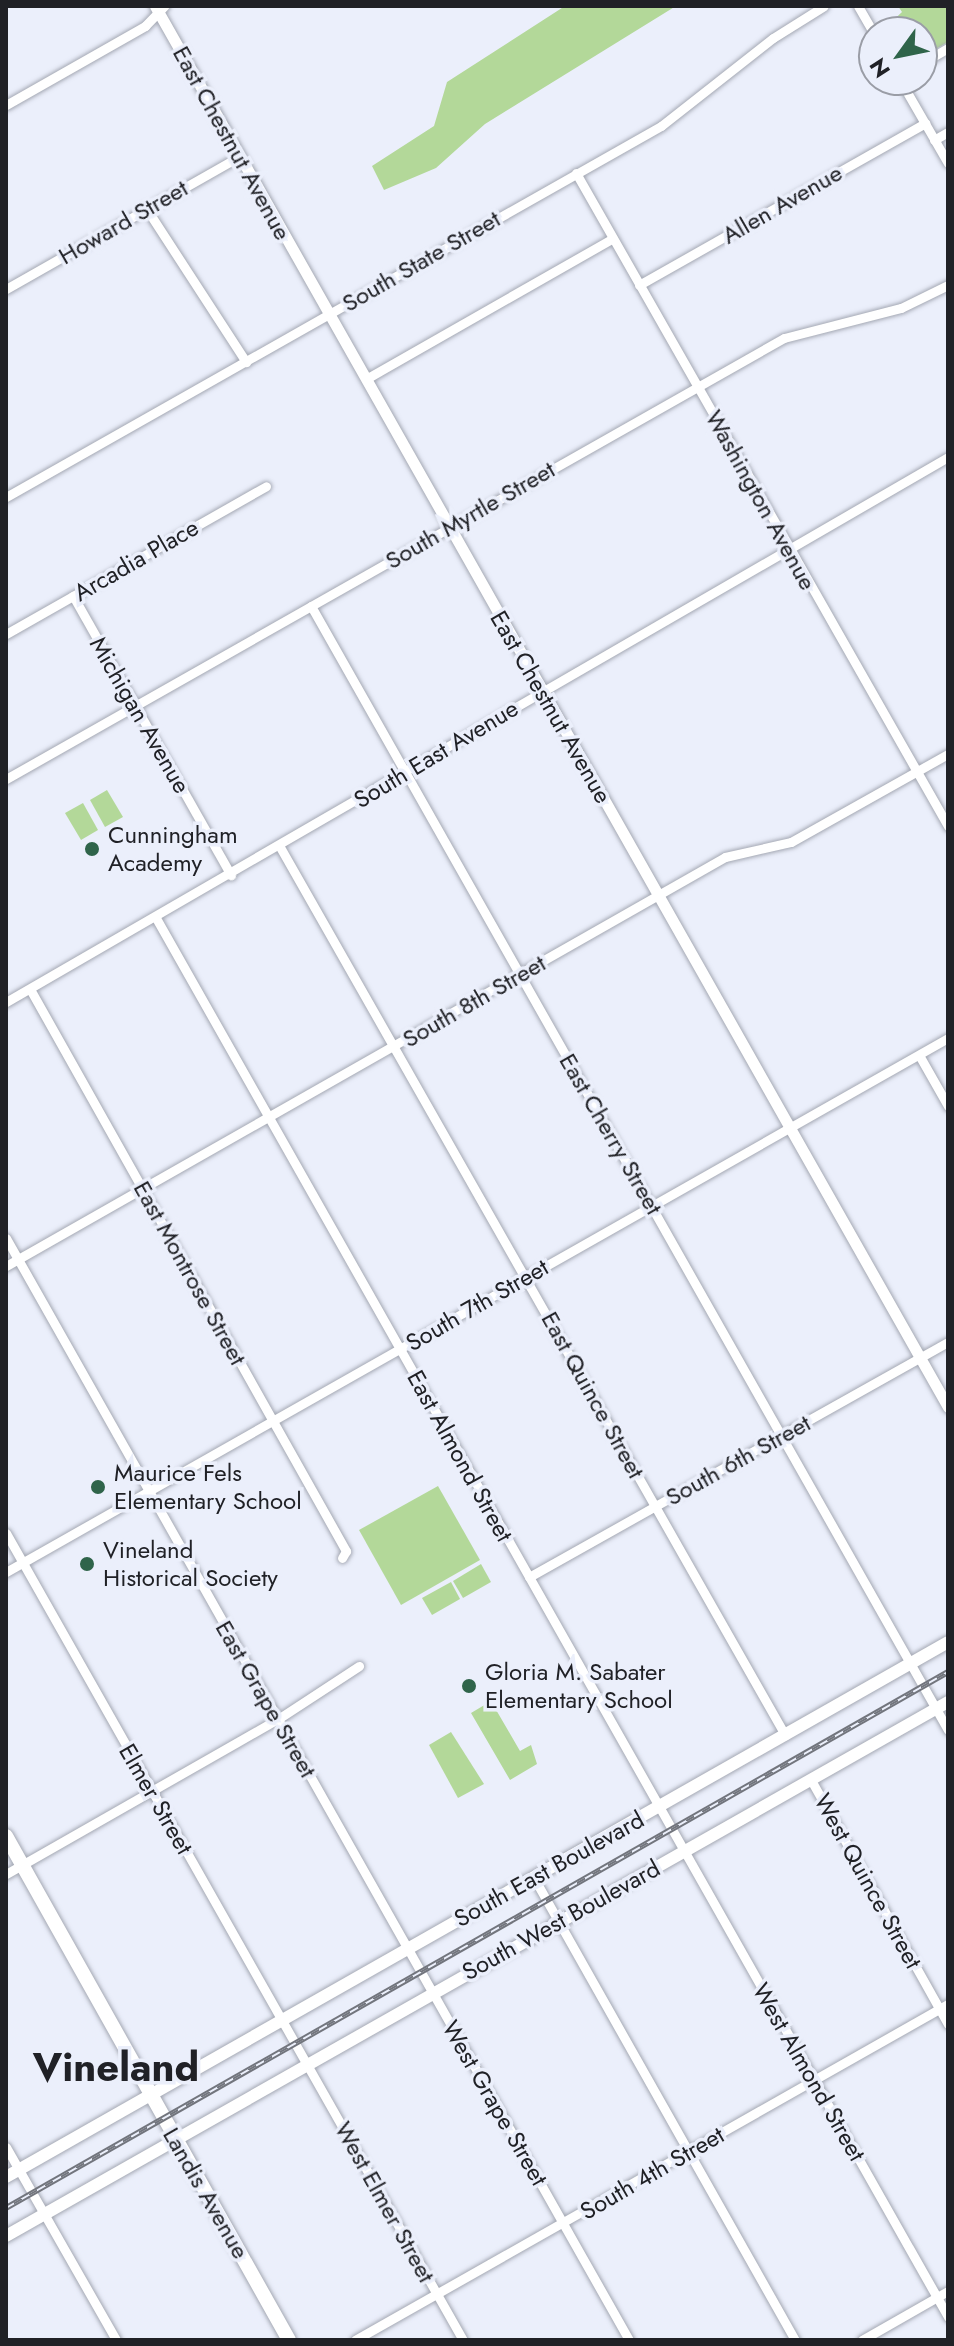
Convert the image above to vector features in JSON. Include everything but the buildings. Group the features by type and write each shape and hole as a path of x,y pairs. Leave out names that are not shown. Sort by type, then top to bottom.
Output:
{"main road":[{"name":"South East Boulevard","path":"6,2177 948,1642"},
{"name":"South West Boulevard","path":"6,2236 942,1706"},
{"name":"Landis Avenue","path":"6,1836 289,2340"}],"street":[{"name":"South State Street","path":"6,497 674,118 773,38 824,6"},
{"path":"6,105 145,26 159,8"},
{"name":"East Chestnut Avenue","path":"159,8 948,1407"},
{"path":"909,96 948,163"},
{"name":"Allen Avenue","path":"639,285 925,123"},
{"path":"934,140 948,132"},
{"name":"Howard Street","path":"6,289 240,156"},
{"name":"Washington Avenue","path":"576,173 786,547 948,826"},
{"path":"146,208 246,362"},
{"path":"366,379 613,238"},
{"name":"South Myrtle Street","path":"6,779 795,334 901,308 948,285"},
{"name":"South East Avenue","path":"6,1002 407,774 542,690 786,547 948,457"},
{"name":"Arcadia Place","path":"6,634 266,486"},
{"name":"Michigan Avenue","path":"73,596 231,875"},
{"name":"East Cherry Street","path":"311,606 910,1664 942,1706 948,1730"},
{"name":"South 8th Street","path":"6,1266 725,857 801,837 948,754"},
{"name":"East Quince Street","path":"280,847 785,1735"},
{"name":"East Almond Street","path":"156,918 671,1827"},
{"name":"East Montrose Street","path":"30,989 346,1551 342,1558"},
{"name":"South 7th Street","path":"6,1572 948,1038"},
{"path":"919,1055 948,1106"},
{"name":"East Grape Street","path":"6,1238 408,1950"},
{"name":"South 6th Street","path":"529,1577 948,1342"},
{"name":"Elmer Street","path":"6,1533 307,2064"},
{"path":"6,1874 278,1719 359,1666"},
{"name":"West Quince Street","path":"811,1780 944,2007 948,2024"},
{"name":"West Almond Street","path":"671,1827 948,2317"},
{"path":"534,1878 795,2340"},
{"name":"West Grape Street","path":"408,1950 629,2340"},
{"name":"South 4th Street","path":"355,2340 944,2007"},
{"name":"West Elmer Street","path":"307,2064 463,2340"},
{"path":"6,2147 116,2340"},
{"path":"862,2340 948,2291"}],"green space":[{"path":"565,6 676,6 485,124 436,168 384,190 372,166 434,126 447,82"},
{"path":"898,6 948,6 948,42 938,48 938,16 898,16 902,12"},
{"path":"107,790 123,817 105,827 90,800"},
{"path":"83,803 98,830 81,840 65,813"},
{"path":"438,1486 480,1560 401,1605 359,1530"},
{"path":"481,1564 491,1582 463,1598 453,1581"},
{"path":"451,1582 460,1599 432,1615 422,1598"},
{"path":"503,1694 506,1700 495,1708 520,1751 531,1745 537,1764 510,1780 471,1713"},
{"path":"451,1732 484,1784 458,1798 429,1745"}],"railway":[{"path":"6,2208 948,1672"}],"place":[{"name":"Cunningham Academy","path":"92,849"},
{"name":"Maurice Fels Elementary School","path":"98,1487"},
{"name":"Vineland Historical Society","path":"87,1564"},
{"name":"Gloria M. Sabater Elementary School","path":"469,1686"}],"district":[{"name":"Vineland","path":"116,2067"}]}
